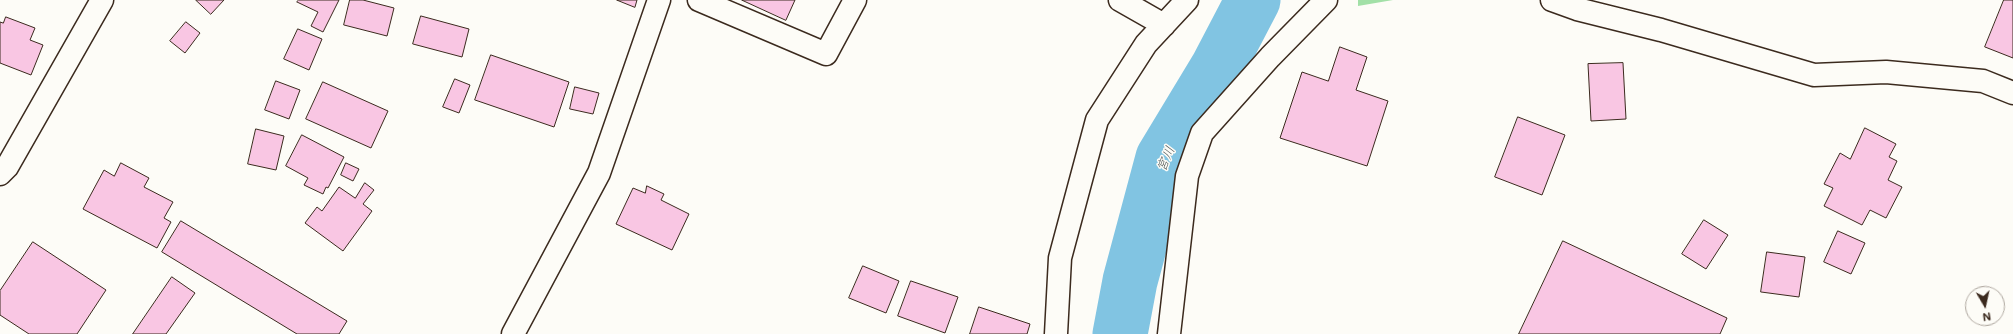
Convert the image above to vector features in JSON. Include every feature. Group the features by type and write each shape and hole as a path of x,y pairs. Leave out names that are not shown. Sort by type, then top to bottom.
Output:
{"street":[{"path":"0,174 7,167 102,0"},
{"path":"513,334 599,173 659,0"},
{"path":"699,0 826,54 855,0"},
{"path":"1120,0 1164,25"},
{"path":"1056,334 1060,258 1097,120 1146,44 1187,0"},
{"path":"1169,334 1187,176 1202,132 1270,56 1326,0"},
{"path":"1552,0 1577,9 1661,30 1814,75 1886,72 1982,81 2013,93"}],"green space":[{"path":"1358,0 1393,0 1358,6"}],"building":[{"path":"196,0 224,0 211,14"},
{"path":"299,0 339,0 323,32 311,26 318,12 297,2"},
{"path":"350,0 363,0 394,8 387,36 344,25"},
{"path":"617,0 637,0 635,7"},
{"path":"742,0 795,0 786,20"},
{"path":"2004,0 2013,0 2013,58 1985,47"},
{"path":"421,16 469,29 462,57 413,44"},
{"path":"6,17 35,28 30,40 43,45 31,75 0,63 0,22 3,23"},
{"path":"186,22 200,33 185,53 170,41"},
{"path":"298,29 322,39 309,70 284,59"},
{"path":"1340,47 1367,57 1356,90 1388,101 1367,166 1280,138 1302,72 1328,81"},
{"path":"491,55 569,82 554,127 475,100"},
{"path":"1623,63 1626,119 1591,121 1588,64"},
{"path":"455,79 470,85 459,113 443,107"},
{"path":"276,81 300,90 289,119 265,110"},
{"path":"323,82 388,111 371,148 306,119"},
{"path":"575,87 599,93 593,114 570,109"},
{"path":"1518,117 1565,135 1542,195 1495,177"},
{"path":"1865,128 1896,144 1889,157 1897,161 1888,180 1902,187 1886,218 1870,210 1862,225 1824,206 1833,188 1824,184 1840,153 1850,159"},
{"path":"256,129 284,136 276,170 248,164"},
{"path":"302,135 344,157 328,188 326,187 323,194 304,185 308,178 286,166"},
{"path":"121,163 149,178 144,187 173,202 164,218 171,222 157,248 83,209 104,170 114,176"},
{"path":"346,163 359,169 353,181 341,175"},
{"path":"365,183 374,190 363,204 372,211 343,251 305,223 317,207 322,211 339,187 355,198"},
{"path":"647,186 664,194 661,200 689,214 672,250 616,224 633,188 645,193"},
{"path":"1704,220 1728,235 1706,269 1682,254"},
{"path":"181,221 347,321 339,334 297,334 162,252"},
{"path":"1838,231 1865,243 1851,274 1824,262"},
{"path":"1563,241 1727,318 1720,334 1519,334"},
{"path":"33,242 106,290 77,334 29,334 0,315 0,291"},
{"path":"1767,252 1805,257 1799,297 1761,292"},
{"path":"863,266 899,281 886,313 849,298"},
{"path":"172,277 195,293 166,334 133,334"},
{"path":"911,281 958,297 945,333 898,316"},
{"path":"979,307 1030,324 1027,334 970,334"}],"waterway":[{"name":"宮川","path":"1120,334 1130,281 1163,158 1218,67 1253,0"}]}
